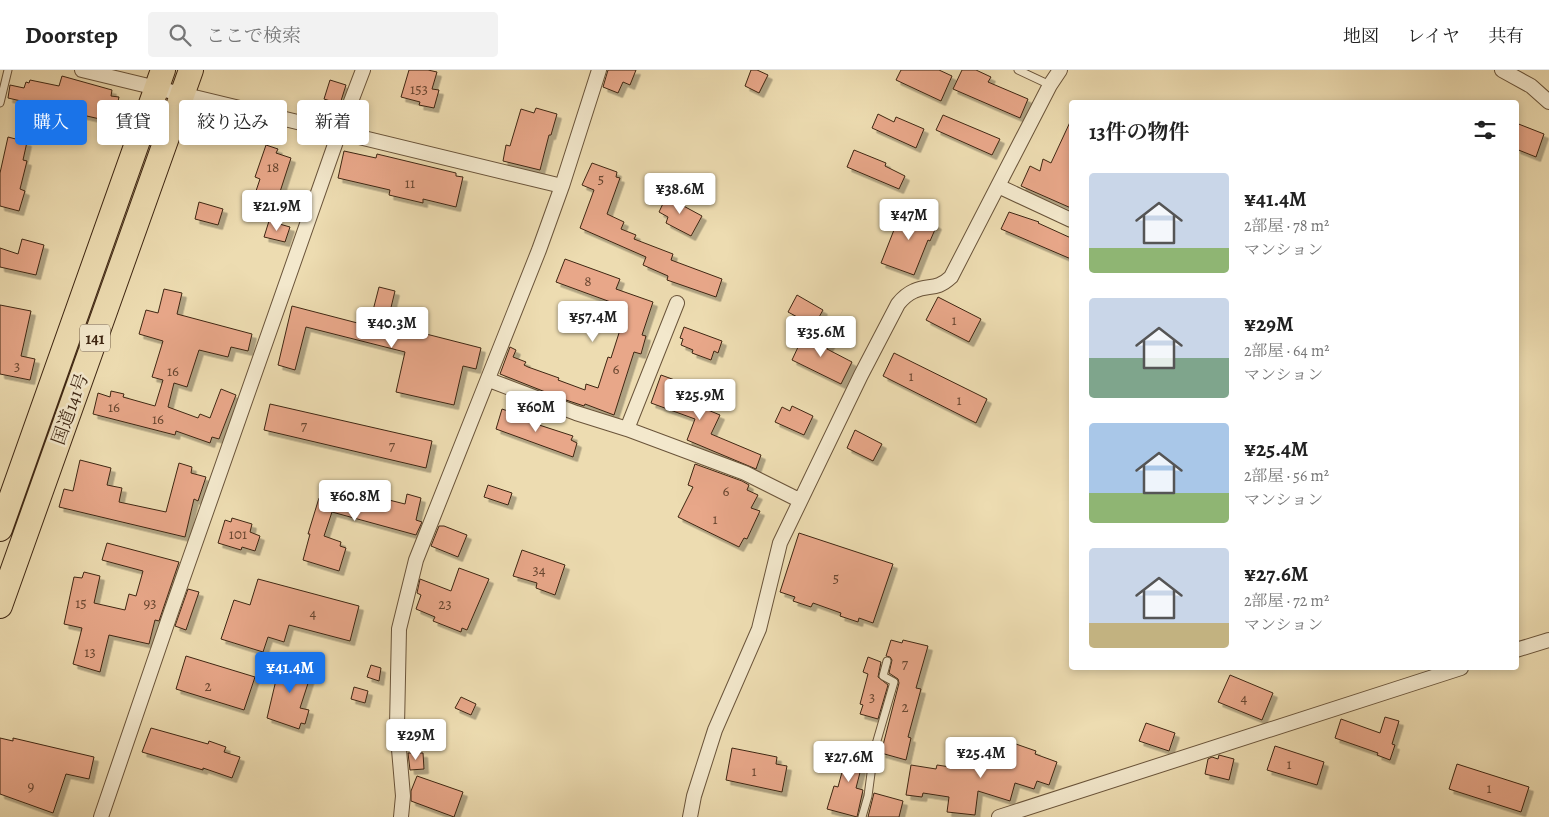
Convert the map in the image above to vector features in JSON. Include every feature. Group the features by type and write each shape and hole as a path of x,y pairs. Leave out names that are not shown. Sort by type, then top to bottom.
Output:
{"highway":[{"name":"国道141号","path":"0,606 191,70"},
{"name":"国道141号","path":"0,530 160,79"}],"street":[{"path":"82,70 160,79 182,94 297,122"},
{"path":"351,100 363,70"},
{"path":"401,817 403,796 397,709 397,675 401,619 416,560 488,380 562,186 599,70"},
{"path":"690,817 694,796 715,730 758,629 780,543 799,500 898,304 904,297 915,290 943,284 951,277 1050,85 1060,70"},
{"path":"1502,70 1531,86 1549,102"},
{"path":"369,139 562,186"},
{"path":"101,817 334,145"},
{"path":"998,186 1069,219"},
{"path":"627,429 677,303"},
{"path":"488,380 745,473 799,500"},
{"path":"1519,649 1549,640"},
{"path":"999,817 1455,670"}],"lane":[{"path":"0,104 8,70"},
{"path":"1018,70 1050,85"},
{"path":"862,817 868,796 874,751 894,682 883,676 886,661"}],"building":[{"path":"409,70 437,72 432,89 439,90 434,108 419,105 420,102 401,97"},
{"path":"608,70 636,70 630,85 623,82 618,93 603,87"},
{"path":"751,70 757,70 768,75 759,93 745,86"},
{"path":"901,70 939,70 952,76 941,101 896,80"},
{"path":"962,70 976,70 991,77 988,82 1028,99 1020,118 953,89"},
{"path":"62,76 112,90 111,96 119,97 118,100 97,100 97,118 87,116 87,100 17,100 8,98 10,85 24,88 26,82 29,83 30,80 59,86"},
{"path":"330,80 346,85 341,100 324,99"},
{"path":"536,108 557,114 551,135 549,135 540,170 503,161 506,145 510,146 521,109 534,113"},
{"path":"878,114 894,122 896,117 924,129 916,148 872,128"},
{"path":"943,115 1000,139 992,155 936,130"},
{"path":"1069,124 1069,207 1021,186 1030,166 1040,171 1043,159 1051,163"},
{"path":"1519,124 1544,134 1536,157 1519,150"},
{"path":"8,137 15,139 15,145 26,145 23,160 27,161 20,189 25,191 19,211 0,206 0,173"},
{"path":"266,145 278,149 276,153 291,158 278,198 256,191 260,179 255,177"},
{"path":"854,150 886,163 885,166 905,176 899,189 847,167"},
{"path":"344,151 376,158 377,154 456,173 456,176 463,177 456,207 423,199 423,203 389,195 390,190 338,178"},
{"path":"592,163 617,172 616,177 620,178 607,214 624,222 621,229 636,235 634,239 673,254 671,260 722,279 716,297 667,280 668,276 643,265 646,257 580,228 594,190 582,185"},
{"path":"668,193 680,199 678,203 702,216 691,236 666,223 668,217 659,212"},
{"path":"199,202 223,209 218,225 195,219"},
{"path":"903,207 932,218 931,221 937,225 930,241 928,240 914,275 881,263"},
{"path":"1009,212 1039,222 1069,237 1069,258 1001,229"},
{"path":"269,221 290,227 285,242 264,237"},
{"path":"22,239 44,245 36,275 0,267 0,248 18,254"},
{"path":"565,259 620,279 616,289 653,302 642,335 646,336 641,354 634,352 614,415 585,404 584,406 563,399 500,374 510,347 516,350 513,357 526,362 524,365 528,367 585,390 586,384 598,388 608,357 611,358 627,308 556,282"},
{"path":"379,287 395,291 387,324 481,348 476,369 463,366 454,405 396,392 405,352 306,327 295,370 278,365 292,306 369,326"},
{"path":"164,289 182,293 177,314 252,334 248,351 231,347 228,357 199,350 187,387 174,383 168,407 198,418 200,414 210,418 221,389 236,395 219,439 212,437 210,443 176,431 175,435 93,414 98,393 110,397 111,391 124,394 123,397 155,406 163,380 152,377 163,341 139,334 146,310 158,313"},
{"path":"797,295 823,310 814,326 788,312"},
{"path":"938,297 981,319 969,342 926,320"},
{"path":"0,305 31,311 21,356 35,359 30,380 0,374"},
{"path":"684,327 722,341 718,353 714,351 711,360 692,353 693,350 681,345 683,339 680,338"},
{"path":"806,330 831,342 827,349 852,362 841,384 792,360"},
{"path":"894,353 987,399 976,423 883,376"},
{"path":"661,375 697,388 691,403 720,415 711,434 761,455 756,469 687,440 695,419 651,403"},
{"path":"270,404 432,441 426,468 264,430"},
{"path":"792,406 813,416 804,435 775,422 782,407 790,411"},
{"path":"502,409 534,420 533,423 573,436 571,440 577,443 573,457 496,429"},
{"path":"855,430 882,444 873,461 847,448"},
{"path":"80,460 111,468 107,485 122,488 119,502 166,512 179,463 192,467 191,473 206,477 198,501 194,499 185,537 59,507 64,489 73,491"},
{"path":"695,464 742,481 749,485 747,490 758,495 751,508 760,511 747,539 744,538 739,547 678,517 693,487 688,485"},
{"path":"331,485 357,491 355,496 388,505 389,500 405,504 407,494 421,498 416,520 422,522 416,535 332,512 324,536 341,542 340,546 346,548 339,571 303,560 310,534 308,534 319,498 326,501"},
{"path":"488,485 512,493 508,505 484,497"},
{"path":"232,518 252,524 250,532 260,536 255,551 242,547 241,550 218,543 225,520 231,522"},
{"path":"439,526 444,526 467,535 458,557 431,546"},
{"path":"799,533 893,564 873,623 859,618 858,622 840,616 841,613 813,603 811,607 793,601 795,597 780,592"},
{"path":"107,543 179,562 159,621 155,620 149,644 109,635 100,672 73,664 82,628 64,624 74,577 82,578 84,572 100,576 94,603 125,610 129,594 136,596 143,571 102,560"},
{"path":"522,550 565,565 555,595 536,588 537,583 513,576"},
{"path":"459,568 489,579 467,630 462,628 461,632 433,621 435,617 416,609 421,595 417,593 420,579 451,591"},
{"path":"258,579 359,606 350,641 289,625 284,642 268,637 263,652 221,639 234,600 250,605"},
{"path":"188,589 199,592 186,630 175,626"},
{"path":"891,640 902,643 903,640 928,646 916,688 921,689 908,737 911,738 906,760 881,753 899,683 898,679 889,673 892,660 886,656"},
{"path":"186,656 255,677 244,710 176,689"},
{"path":"868,657 881,662 878,677 888,685 878,719 860,714 863,705 860,704 868,674 863,672"},
{"path":"281,659 313,668 300,708 309,710 305,724 301,723 299,729 267,718"},
{"path":"371,665 381,668 379,681 367,677"},
{"path":"1230,675 1273,693 1262,720 1218,702"},
{"path":"354,687 368,691 365,703 351,699"},
{"path":"461,697 476,704 471,715 455,708"},
{"path":"1385,717 1399,721 1392,744 1395,745 1390,760 1377,755 1378,753 1335,738 1341,719 1380,733"},
{"path":"1146,723 1175,733 1169,751 1139,741"},
{"path":"151,728 208,744 209,741 226,747 224,752 240,757 232,778 203,768 203,770 142,752"},
{"path":"0,738 13,741 13,738 94,757 89,779 66,774 53,813 0,794"},
{"path":"1013,743 1036,751 1035,754 1057,762 1049,785 1037,781 1034,789 1015,783 1010,801 978,791 975,815 947,812 949,797 923,793 922,797 906,795 911,765 936,769 937,765 957,768 960,756 1006,765"},
{"path":"846,744 866,749 856,788 863,790 857,817 827,809 834,786 838,787 845,761 841,760"},
{"path":"1275,746 1324,762 1317,785 1267,770"},
{"path":"732,748 777,757 776,764 787,766 782,792 726,780"},
{"path":"408,753 423,753 424,769 410,770"},
{"path":"1219,755 1234,759 1229,780 1205,774 1208,759 1212,757 1218,759"},
{"path":"1457,764 1529,787 1521,812 1449,789"},
{"path":"417,776 463,792 454,817 411,801 411,791"},
{"path":"874,793 903,801 899,817 868,817"}]}
